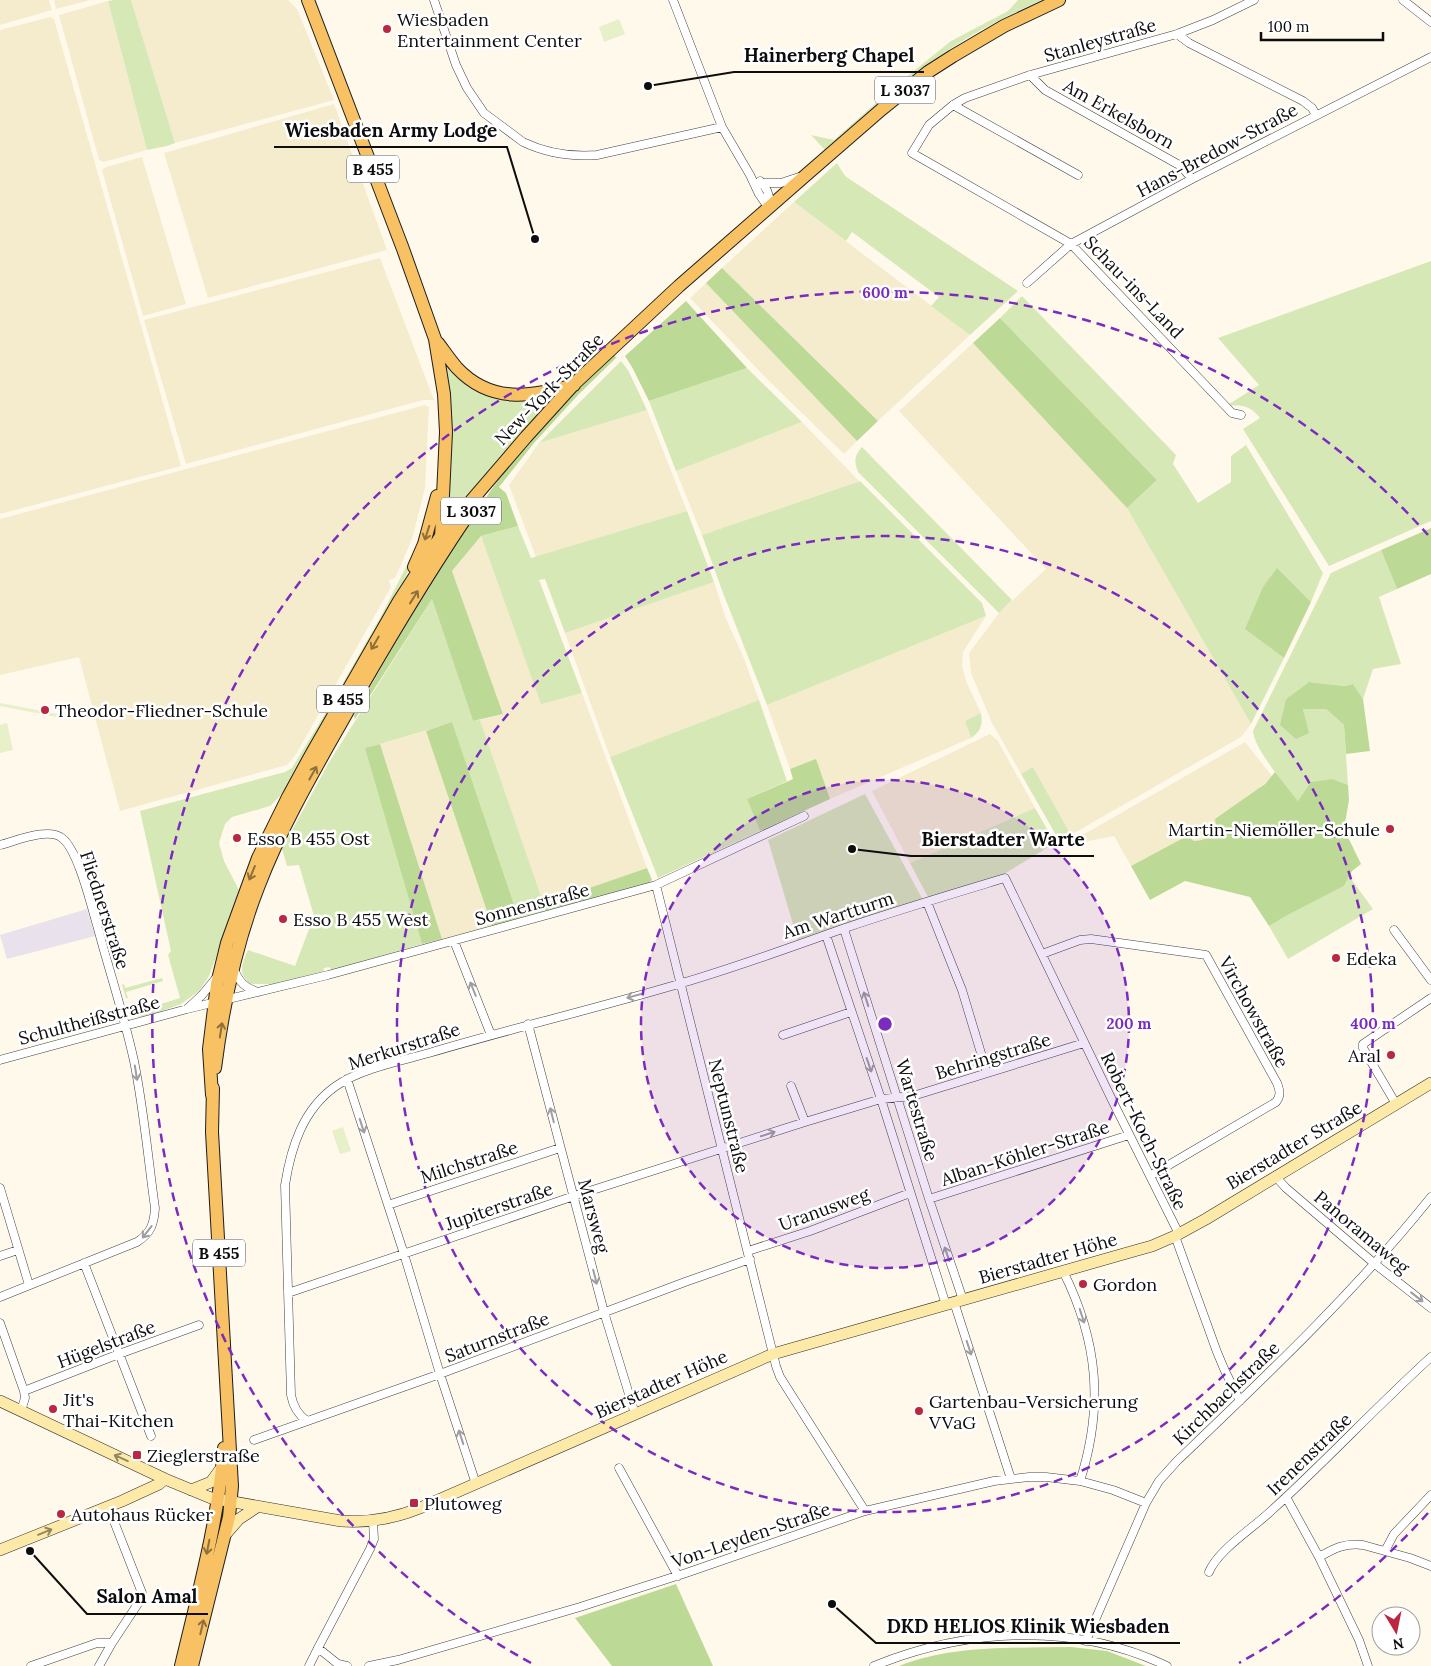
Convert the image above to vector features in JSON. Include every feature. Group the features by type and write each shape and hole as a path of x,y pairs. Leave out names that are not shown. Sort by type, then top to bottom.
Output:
{"main road":[{"name":"B 455","path":"212,1095 221,1025 244,929 259,884 288,818 371,669 434,565 439,552 441,536 446,432 444,394 435,339 403,249 308,0"},
{"name":"New-York-Straße","path":"220,972 227,943 258,858 288,797 399,601 441,536 508,457 574,384 679,286 882,109 928,72 995,31 1059,0"},
{"path":"435,339 456,367 471,380 489,389 514,395 528,395 574,384"},
{"name":"L 3037","path":"434,565 508,457"},
{"name":"B 455","path":"399,601 424,544 444,469"},
{"name":"B 455","path":"192,1666 231,1502 232,1468 227,1412 212,1132 212,1095 208,1056 214,1003 220,972"},
{"name":"Bierstadter Straße","path":"1177,1235 1431,1083"},
{"name":"Bierstadter Höhe","path":"0,1402 165,1479 218,1500 341,1521 373,1521 405,1514 773,1354 1152,1246 1177,1235"},
{"name":"B 455","path":"181,1666 218,1500 227,1412"},
{"path":"191,1490 211,1482 222,1468"},
{"path":"0,1550 160,1484 165,1479"},
{"path":"224,1535 236,1521 257,1507"}],"street":[{"path":"434,0 456,65 467,88 484,113 530,145 562,154 596,155 722,127"},
{"path":"673,0 722,127 759,194 769,207"},
{"name":"Stanleystraße","path":"912,153 929,125 953,105 971,96 1030,75 1176,34 1213,20 1254,0"},
{"path":"1403,0 1431,22"},
{"path":"1176,34 1189,43 1303,100 1312,108 1316,115"},
{"name":"Hans-Bredow-Straße","path":"1027,283 1071,244 1192,179 1431,57"},
{"name":"Am Erkelsborn","path":"1030,75 1045,90 1182,166 1192,179"},
{"path":"953,105 1078,175"},
{"name":"Schau-ins-Land","path":"912,153 1071,244 1232,414 1241,415"},
{"path":"750,175 762,183 769,194 769,207"},
{"path":"762,183 788,182 806,175"},
{"name":"Sonnenstraße","path":"214,1003 454,941 656,885 804,816"},
{"name":"Fliednerstraße","path":"0,845 49,833 54,834 65,841 81,873 134,1063 154,1208 152,1228 146,1236 137,1242 0,1297"},
{"name":"Am Wartturm","path":"681,983 1005,878"},
{"name":"Robert-Koch-Straße","path":"1005,878 1177,1235 1220,1359 1240,1401"},
{"name":"Neptunstraße","path":"656,885 780,1377 865,1511"},
{"path":"927,902 962,990 987,1073"},
{"name":"Wartestraße","path":"844,929 929,1199 954,1302"},
{"path":"1394,930 1431,980"},
{"name":"Wartestraße","path":"826,935 910,1193 954,1302"},
{"name":"Virchowstraße","path":"1042,954 1080,940 1090,939 1206,956 1277,1084 1280,1093 1276,1102 1150,1176"},
{"path":"454,941 490,1035"},
{"path":"234,968 238,979 244,986 258,992"},
{"name":"Schultheißstraße","path":"186,1010 202,995 220,972"},
{"name":"Merkurstraße","path":"307,1421 294,1407 292,1394 286,1185 289,1161 294,1143 304,1121 322,1099 336,1086 361,1073 528,1024 681,983"},
{"path":"1396,1104 1363,1048 1363,1044 1431,998"},
{"name":"Schultheißstraße","path":"0,1060 214,1003"},
{"path":"783,1035 850,1012"},
{"name":"Marsweg","path":"528,1024 604,1312 635,1414"},
{"name":"Behringstraße","path":"804,1122 880,1099 898,1099 913,1096 987,1073 1000,1071 1084,1043"},
{"path":"347,1079 476,1484"},
{"path":"791,1086 804,1122"},
{"name":"Jupiterstraße","path":"288,1293 574,1196 722,1150 804,1122"},
{"name":"Alban-Köhler-Straße","path":"929,1199 1129,1135"},
{"name":"Milchstraße","path":"388,1205 560,1148"},
{"name":"Panoramaweg","path":"1275,1176 1286,1188 1375,1264 1431,1308"},
{"path":"0,1188 29,1285"},
{"name":"Uranusweg","path":"749,1255 910,1193"},
{"name":"Kirchbachstraße","path":"1086,1641 1152,1490 1166,1472 1303,1340 1375,1264 1431,1197"},
{"path":"0,1256 18,1250"},
{"name":"Saturnstraße","path":"254,1440 440,1374 685,1282 749,1255"},
{"path":"84,1263 151,1436"},
{"path":"1063,1271 1088,1333 1094,1377 1094,1420 1088,1454 1080,1481"},
{"path":"954,1302 1011,1479"},
{"path":"0,1323 24,1391 25,1398 21,1412"},
{"name":"Hügelstraße","path":"24,1391 199,1325"},
{"name":"Irenenstraße","path":"1209,1572 1212,1564 1220,1555 1286,1497 1431,1357"},
{"path":"619,1468 678,1576"},
{"name":"Von-Leyden-Straße","path":"369,1666 398,1660 678,1576 865,1511 994,1481 1046,1477 1080,1481 1113,1490 1146,1503"},
{"path":"1385,1551 1394,1534 1431,1495"},
{"path":"1286,1497 1319,1557 1359,1640 1368,1666"},
{"path":"99,1666 142,1596 108,1506"},
{"path":"309,1666 370,1549 374,1538 373,1521"},
{"path":"1319,1557 1341,1546 1349,1544 1363,1545 1431,1566"},
{"path":"874,1666 931,1647 980,1637 1030,1635 1086,1641 1155,1660 1167,1666"},
{"path":"31,1666 97,1643 112,1643"},
{"path":"318,1648 338,1664 347,1666"}],"shaded area":[{"path":"0,0 49,0 52,10 0,25"},
{"path":"54,0 90,0 56,9"},
{"path":"131,0 288,0 297,9 334,100 175,143"},
{"path":"108,1 147,150 104,162 99,160 59,15"},
{"path":"50,17 54,19 181,466 0,514 0,30"},
{"path":"334,104 387,250 208,298 164,153"},
{"path":"142,157 186,304 143,316 102,170 106,167"},
{"path":"794,202 970,335 878,421 722,268"},
{"path":"380,258 434,400 423,400 186,464 144,320"},
{"path":"706,283 857,441 844,454 766,378 690,298"},
{"path":"973,343 1127,508 1251,724 1241,737 1071,835 1033,767 1021,774 992,723 971,673 969,653 999,613 1046,569 899,411"},
{"path":"425,405 429,407 425,488 412,539 395,578 389,580 391,587 296,754 287,765 120,811 79,657 0,675 0,519"},
{"path":"647,410 687,511 536,557 509,485 539,443"},
{"path":"802,422 859,481 702,535 676,471"},
{"path":"481,536 541,703 582,693 647,868 543,904 480,720 503,714 452,571"},
{"path":"714,582 726,619 743,656 759,700 610,757 565,633"},
{"path":"986,616 963,652 962,666 966,681 981,713 965,721 971,738 830,799 816,760 790,769 767,705"},
{"path":"426,731 492,926 442,939 380,744"},
{"path":"990,734 998,741 1035,808 910,863 872,791"},
{"path":"1245,742 1272,776 1217,830 1202,840 1194,841 1187,836 1131,866 1114,836 1074,844 1072,841"},
{"path":"87,909 95,936 7,959 0,935"}],"green space":[{"path":"131,0 175,143 147,150 108,1"},
{"path":"1018,0 1042,0 992,24 928,64 898,87 825,150 811,135 834,140 895,86 951,41 1008,11"},
{"path":"619,19 625,34 604,42 599,27"},
{"path":"837,163 845,176 1018,291 970,335 931,306 939,297 852,232 846,241 794,202"},
{"path":"1431,261 1431,521 1329,566 1243,429 1260,418 1252,410 1245,407 1226,406 1259,385 1218,338"},
{"path":"722,268 878,421 857,441 706,283"},
{"path":"1022,296 1176,455 1173,464 1198,503 1231,482 1231,456 1246,445 1323,573 1311,602 1277,569 1246,629 1284,658 1251,724 1127,508 1157,480 1000,318"},
{"path":"686,301 747,368 649,401 625,356"},
{"path":"1000,318 1157,480 1127,508 973,343"},
{"path":"614,353 616,358 579,394 534,443 499,487 506,493 518,526 481,536 452,571 503,714 473,721 432,599 355,719 354,716 421,599 494,486 536,433"},
{"path":"621,361 628,370 647,410 539,443"},
{"path":"447,366 468,386 487,395 515,401 533,401 552,395 555,396 484,475 446,525 445,367"},
{"path":"747,368 802,422 676,471 649,401"},
{"path":"862,447 1012,600 999,613 858,472 856,459 857,453"},
{"path":"860,481 982,603 986,616 767,705 702,535"},
{"path":"687,511 714,582 565,633 545,579 539,580 582,693 541,704 481,536 518,526 531,558"},
{"path":"1431,528 1431,574 1397,589 1381,550"},
{"path":"1381,550 1397,589 1379,597 1401,664 1373,669 1363,699 1353,684 1345,686 1309,682 1286,699 1308,733 1303,709 1326,709 1344,725 1348,785 1333,779 1298,801 1265,757 1255,739 1253,731 1331,573"},
{"path":"417,552 403,583 289,787 270,806 232,817 225,824 219,843 224,861 240,892 209,976 199,991 181,1004 154,1014 142,1017 135,1016 132,1013 180,998 168,955 171,951 140,811 285,772 292,768 381,616 412,555"},
{"path":"1277,568 1311,602 1284,658 1245,629 1263,587"},
{"path":"432,599 473,721 480,720 546,911 519,919 452,723 366,748 422,944 332,970 329,967 324,968 323,972 279,984 251,984 242,973 248,950 295,966 309,929 317,926 299,865 287,866 282,849 328,764"},
{"path":"1309,682 1345,686 1353,684 1363,699 1370,751 1346,754 1344,725 1326,709 1303,709 1309,733 1296,739 1280,725 1286,699"},
{"path":"759,700 787,781 747,799 760,831 658,878 610,757"},
{"path":"0,703 68,716 67,719 0,706"},
{"path":"981,713 982,721 980,727 971,738 965,721"},
{"path":"452,722 519,919 492,926 426,731"},
{"path":"7,723 13,750 0,753 0,725"},
{"path":"380,744 442,939 422,944 365,748"},
{"path":"816,759 830,799 760,831 747,799 793,779 790,769"},
{"path":"1033,767 1071,835 1060,842 1021,774"},
{"path":"1275,772 1298,801 1311,782 1333,779 1348,785 1349,800 1344,829 1361,864 1352,871 1344,886 1269,926 1250,897 1185,881 1150,900 1131,866 1187,836 1194,841 1202,840 1217,830 1215,819 1265,784"},
{"path":"865,794 923,900 798,941 768,840"},
{"path":"1035,808 1055,843 1004,874 929,899 910,863"},
{"path":"647,868 652,880 648,884 546,911 543,904"},
{"path":"1349,876 1373,909 1288,959 1269,926 1344,886"},
{"path":"162,978 163,981 126,992 128,998 126,998 122,985 124,984 125,988"},
{"path":"343,1127 351,1151 340,1154 332,1131"},
{"path":"676,1584 713,1666 612,1666 575,1618"},
{"path":"1071,1647 1107,1651 1146,1666 899,1666 940,1654 962,1651"}],"place":[{"name":"Wiesbaden Entertainment Center","path":"387,29"},
{"name":"Hainerberg Chapel","path":"648,86"},
{"name":"Wiesbaden Army Lodge","path":"535,239"},
{"name":"Theodor-Fliedner-Schule","path":"45,710"},
{"name":"Martin-Niemöller-Schule","path":"1390,829"},
{"name":"Esso B 455 Ost","path":"237,838"},
{"name":"Bierstadter Warte","path":"852,849"},
{"name":"Esso B 455 West","path":"283,919"},
{"name":"Edeka","path":"1336,958"},
{"name":"Aral","path":"1391,1055"},
{"name":"Gordon","path":"1083,1284"},
{"name":"Jit's Thai-Kitchen","path":"53,1409"},
{"name":"Gartenbau-Versicherung VVaG","path":"919,1411"},
{"name":"Zieglerstraße","path":"137,1455"},
{"name":"Plutoweg","path":"414,1503"},
{"name":"Autohaus Rücker","path":"61,1514"},
{"name":"Salon Amal","path":"30,1551"},
{"name":"DKD HELIOS Klinik Wiesbaden","path":"832,1604"}]}
